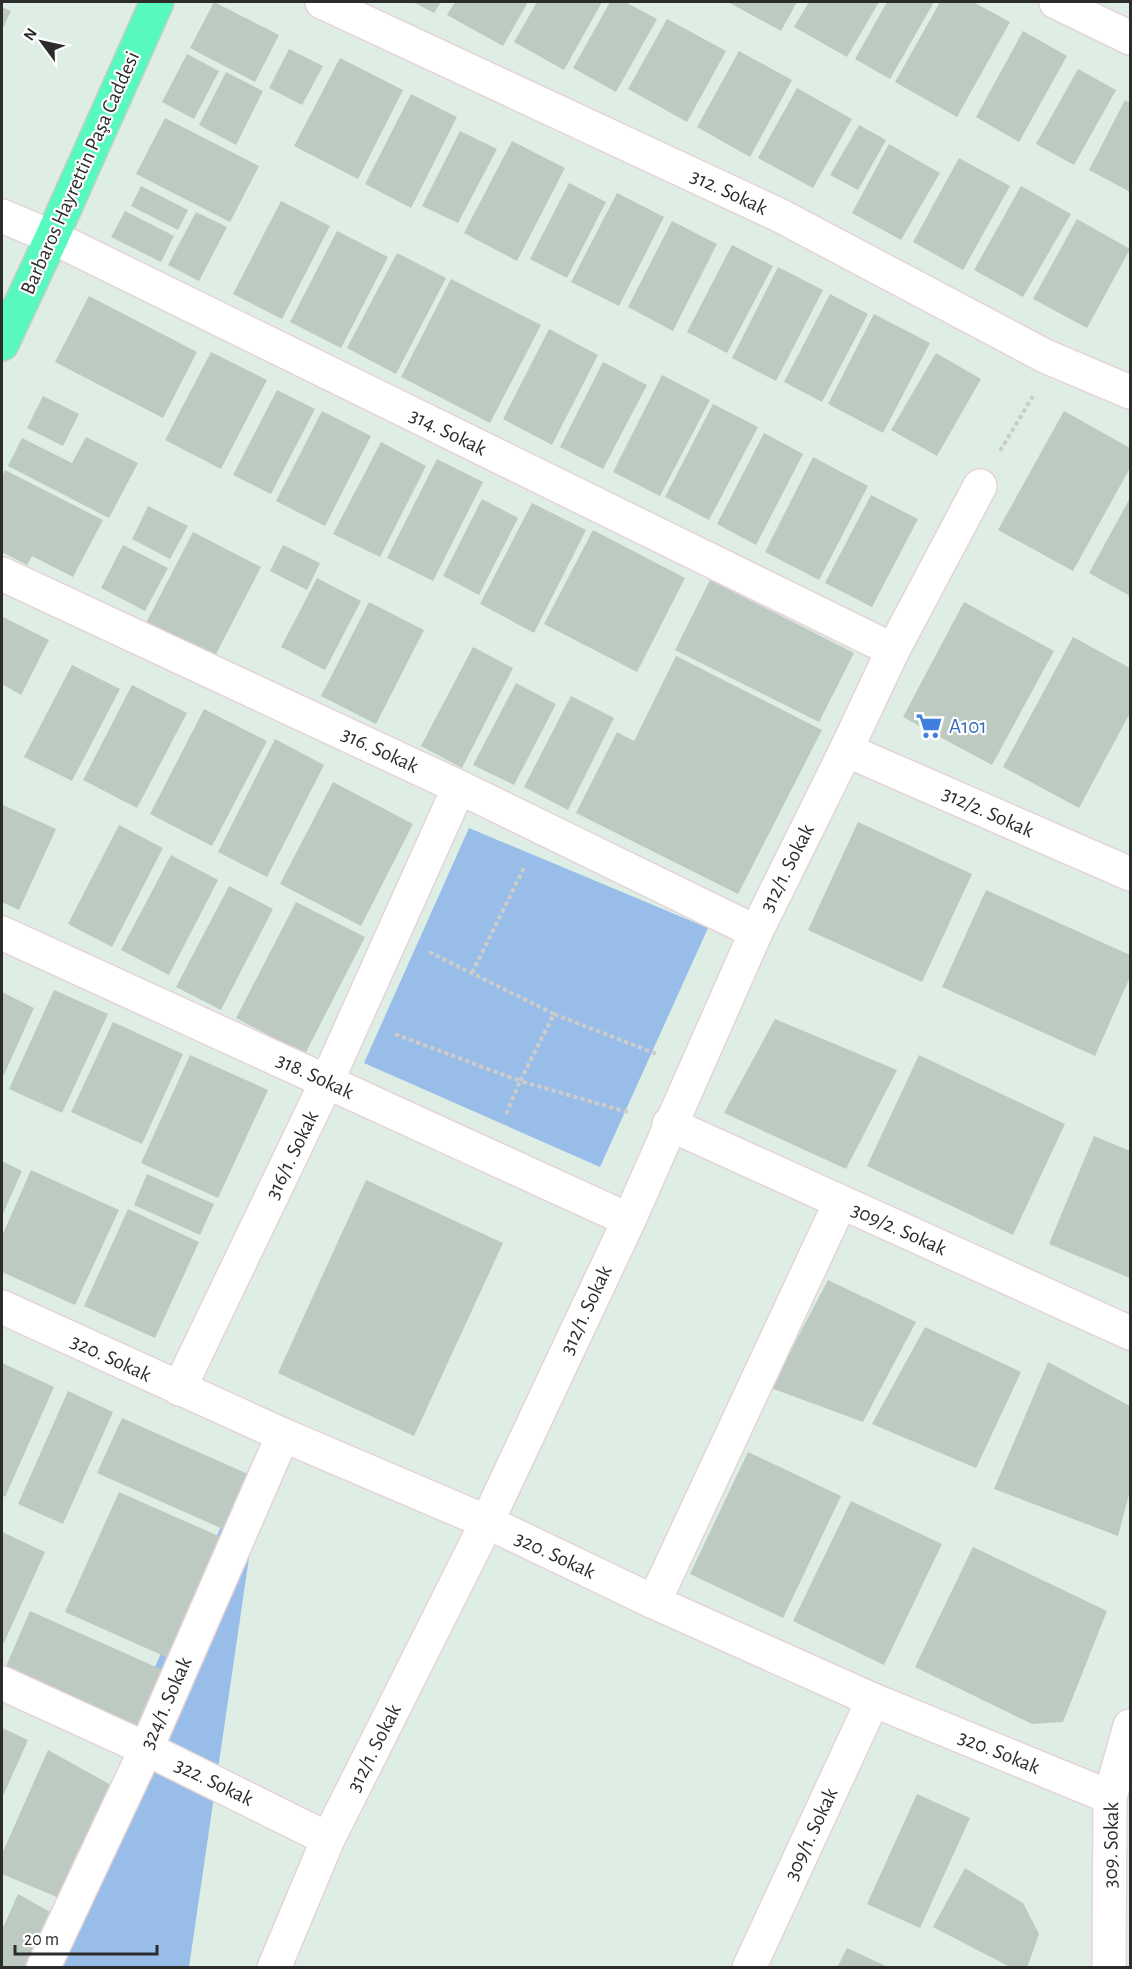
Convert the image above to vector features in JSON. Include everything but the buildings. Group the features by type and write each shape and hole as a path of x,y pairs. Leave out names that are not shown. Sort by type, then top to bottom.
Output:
{"main road":[{"name":"Barbaros Hayrettin Paşa Caddesi","path":"2,344 157,2"}],"street":[{"name":"312. Sokak","path":"322,2 781,216 1054,360 1131,392"},
{"path":"1056,2 1131,38"},
{"name":"314. Sokak","path":"2,216 52,237 893,650"},
{"name":"312/1. Sokak","path":"274,1968 328,1839 487,1522 629,1220 669,1124 756,932 893,650 980,486"},
{"name":"316. Sokak","path":"2,574 459,787 756,932"},
{"name":"312/2. Sokak","path":"846,750 1131,874"},
{"name":"316/1. Sokak","path":"179,1389 327,1081 459,787"},
{"name":"318. Sokak","path":"2,933 629,1220"},
{"name":"309/2. Sokak","path":"669,1124 1131,1333"},
{"path":"654,1602 840,1203"},
{"name":"320. Sokak","path":"2,1307 179,1389 487,1522 654,1602 873,1700 1110,1797"},
{"name":"324/1. Sokak","path":"43,1968 146,1749 284,1435"},
{"name":"322. Sokak","path":"2,1683 146,1749 328,1839"},
{"name":"309/1. Sokak","path":"748,1968 873,1700"},
{"name":"309. Sokak","path":"1109,1968 1110,1797 1131,1726"}],"path":[{"path":"980,486 1054,360"},
{"path":"472,973 526,864"},
{"path":"426,950 555,1014 694,1068"},
{"path":"503,1124 520,1082 555,1014"},
{"path":"390,1032 520,1082 669,1124"}],"shaded area":[{"path":"469,828 708,928 600,1167 364,1063"},
{"path":"268,1428 189,1967 52,1968 153,1752 122,1736"}],"place":[{"name":"A101","path":"929,726"}]}
